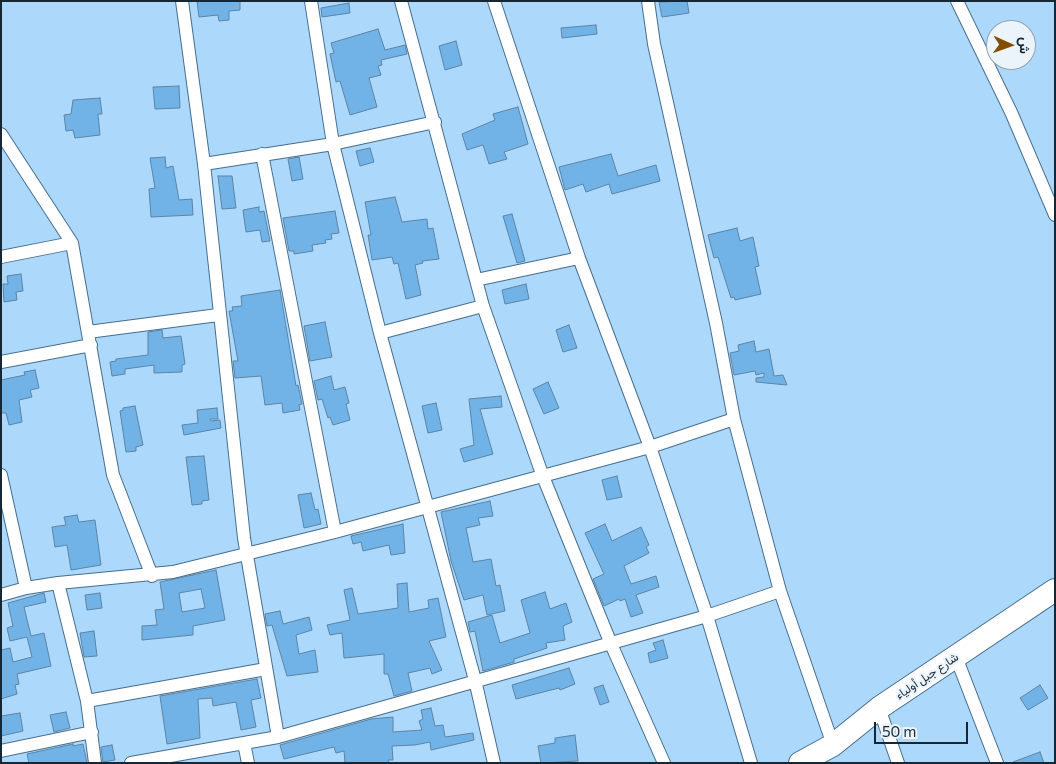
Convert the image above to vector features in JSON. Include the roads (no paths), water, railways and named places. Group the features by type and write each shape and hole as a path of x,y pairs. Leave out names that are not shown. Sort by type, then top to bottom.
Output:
{"highway":[{"name":"شارع جبل أولياء","path":"800,763 833,745 880,708 1055,590"}],"street":[{"path":"182,1 204,164 218,315 246,554 278,737"},
{"path":"311,1 333,144 380,333 475,680 494,763"},
{"path":"401,1 483,306 542,474 611,644 664,763"},
{"path":"494,1 579,258 650,446 707,616 752,763"},
{"path":"648,1 654,44 716,323 734,420 780,591 833,745"},
{"path":"957,1 1011,112 1055,215"},
{"path":"204,164 333,144 435,122"},
{"path":"1,134 72,243 113,475 152,576"},
{"path":"262,154 335,532"},
{"path":"1,257 72,243"},
{"path":"476,280 579,258"},
{"path":"380,333 483,306"},
{"path":"88,332 218,315"},
{"path":"1,362 91,345"},
{"path":"1,595 26,588 58,583 152,576 246,554 428,507 542,474 650,446 734,420"},
{"path":"1,476 7,526 26,588"},
{"path":"58,583 87,701 96,763"},
{"path":"131,763 278,737 475,680 611,644 707,616 780,591"},
{"path":"956,657 997,763"},
{"path":"87,701 266,669"},
{"path":"880,708 898,763"},
{"path":"1,751 92,732"},
{"path":"244,743 248,763"},
{"path":"1,756 3,763"}]}
